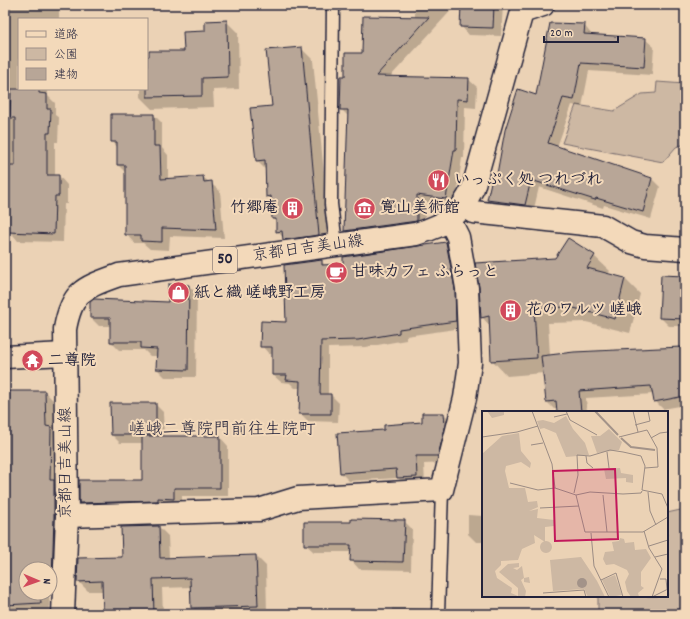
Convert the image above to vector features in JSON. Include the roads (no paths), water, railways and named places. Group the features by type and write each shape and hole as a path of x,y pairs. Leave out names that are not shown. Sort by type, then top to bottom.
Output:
{"main road":[{"path":"67,516 259,510 298,498 442,490 465,398 470,363 467,288 458,237 457,213 473,188 521,8 543,5"},
{"path":"457,213 473,212 603,226 631,242 645,246 685,249"},
{"name":"京都日吉美山線","path":"63,614 67,516 65,329 73,301 80,293 98,283 119,275 416,234 457,213"},
{"path":"5,357 65,354"}],"lane":[{"path":"333,5 331,204 336,244"},
{"path":"438,614 442,490"}],"place":[{"name":"いっぷく処 つれづれ","path":"439,180"},
{"name":"竹郷庵","path":"293,208"},
{"name":"寛山美術館","path":"365,208"},
{"name":"甘味カフェ ふらっと","path":"337,272"},
{"name":"紙と織 嵯峨野工房","path":"179,293"},
{"name":"花のワルツ 嵯峨","path":"511,310"},
{"name":"二尊院","path":"32,361"}],"district":[{"name":"嵯峨二尊院門前往生院町","path":"222,431"}]}
